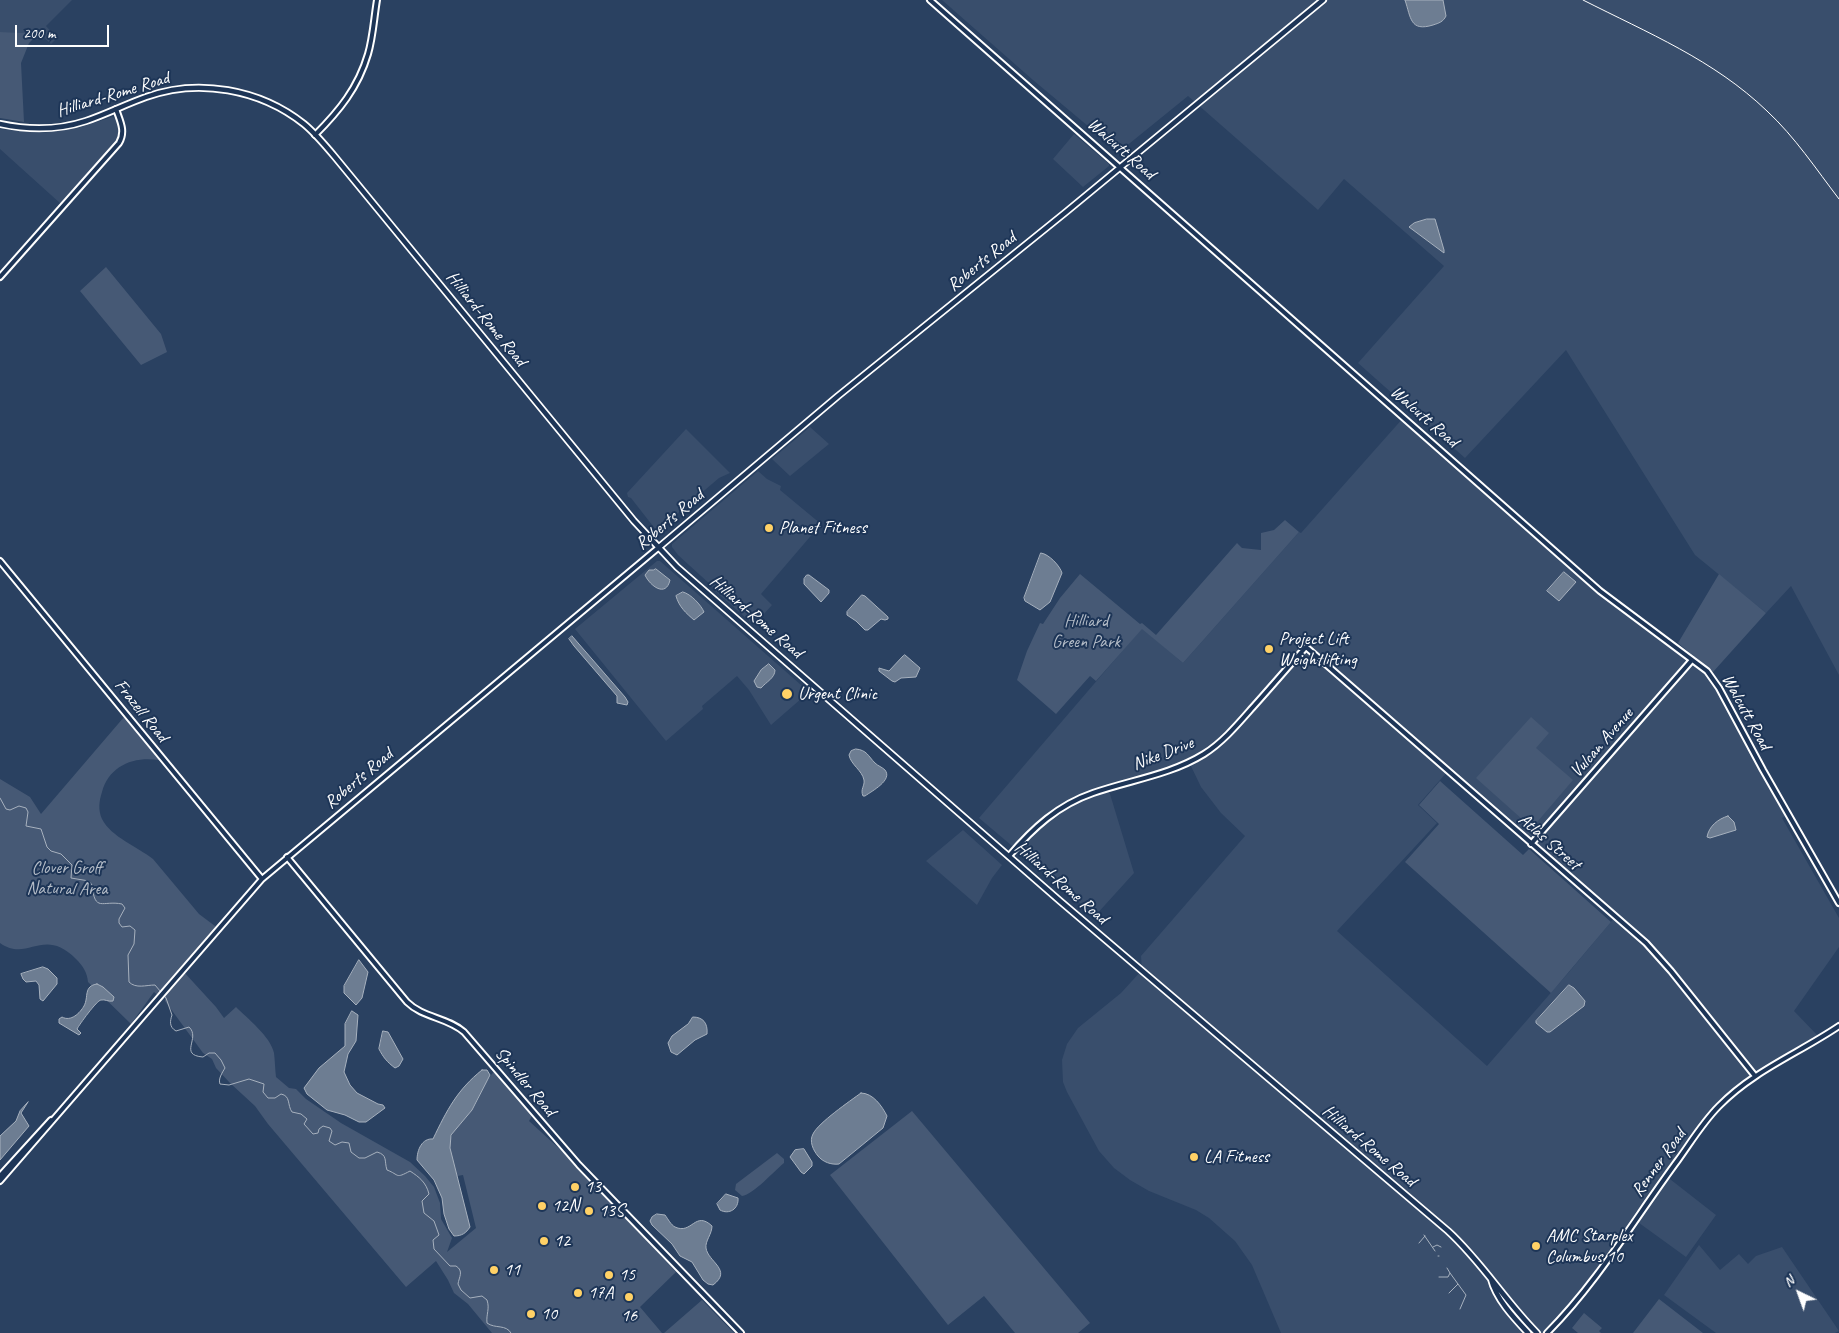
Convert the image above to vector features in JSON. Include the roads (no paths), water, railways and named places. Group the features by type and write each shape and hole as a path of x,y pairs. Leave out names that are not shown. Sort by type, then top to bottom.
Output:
{"main road":[{"name":"Roberts Road","path":"658,548 838,396 1323,0"},
{"name":"Hilliard-Rome Road","path":"0,124 26,128 62,127 86,121 145,97 171,90 199,88 226,90 251,96 272,104 299,120 328,149 658,548 1009,856 1448,1231 1470,1252 1516,1310 1538,1333"},
{"name":"Hilliard-Rome Road","path":"1491,1279 1496,1293 1528,1333"}],"street":[{"path":"315,135 342,107 360,77 369,53 377,0"},
{"name":"Walcutt Road","path":"930,0 1600,591 1713,678 1762,770 1839,903"},
{"path":"0,277 121,140 123,129 116,109"},
{"name":"Roberts Road","path":"0,1181 262,880 287,857 658,548"},
{"name":"Frazell Road","path":"0,561 262,880"},
{"name":"Nike Drive","path":"1009,856 1042,821 1066,805 1093,793 1186,764 1215,746 1235,728 1306,647"},
{"name":"Atlas Street","path":"1306,647 1659,957 1755,1076"},
{"name":"Vulcan Avenue","path":"1531,844 1692,660"},
{"name":"Spindler Road","path":"287,857 407,1002 418,1010 452,1023 464,1032 574,1160 741,1333"},
{"name":"Renner Road","path":"1547,1333 1585,1290 1660,1184 1718,1107 1755,1076 1839,1026"},
{"name":"Roberts Road","path":"0,1176 72,1099"}],"waterway":[{"path":"0,798 6,809 10,810 19,806 26,808 28,812 26,826 41,829 47,847 51,851 61,854 72,865 71,878 89,881 92,885 95,899 98,902 101,904 122,904 125,908 119,923 122,927 130,926 135,930 134,944 128,955 129,982 138,986 155,985 166,998 172,1015 172,1028 176,1031 189,1027 192,1031 192,1053 203,1057 209,1053 215,1053 221,1060 225,1068 220,1078 220,1084 229,1085 249,1079 264,1084 263,1092 268,1098 275,1098 281,1094 284,1095 288,1099 292,1112 301,1114 307,1119 304,1124 313,1134 318,1133 319,1129 323,1126 330,1128 332,1131 329,1141 335,1145 342,1142 349,1143 351,1152 359,1158 365,1158 377,1152 380,1153 384,1157 387,1170 400,1176 410,1171 422,1180 429,1194 422,1201 424,1213 434,1221 439,1235 433,1240 434,1249 450,1266 456,1266 460,1270 458,1284 461,1290 470,1298 482,1296 487,1300 487,1323 506,1328 511,1333"},
{"path":"1424,1235 1435,1251"},
{"path":"1419,1243 1425,1236"},
{"path":"1433,1247 1437,1245 1441,1247"},
{"path":"1439,1277 1448,1277 1450,1273 1447,1268"},
{"path":"1449,1293 1458,1284 1450,1273"},
{"path":"1458,1284 1466,1295 1460,1309"}],"railway":[{"path":"1583,0 1656,36 1703,62 1747,93 1787,132 1839,199"}],"place":[{"name":"Planet Fitness","path":"769,528"},
{"name":"Project Lift Weightlifting","path":"1269,649"},
{"name":"Urgent Clinic","path":"787,694"},
{"name":"LA Fitness","path":"1194,1157"},
{"name":"13","path":"575,1187"},
{"name":"12N","path":"542,1206"},
{"name":"13S","path":"589,1211"},
{"name":"12","path":"544,1241"},
{"name":"AMC Starplex Columbus 10","path":"1536,1246"},
{"name":"11","path":"494,1270"},
{"name":"15","path":"609,1275"},
{"name":"17A","path":"578,1293"},
{"name":"16","path":"629,1297"},
{"name":"10","path":"531,1314"}],"park label":[{"name":"Hilliard Green Park","path":"1086,631"},
{"name":"Clover Groff Natural Area","path":"67,878"}]}
